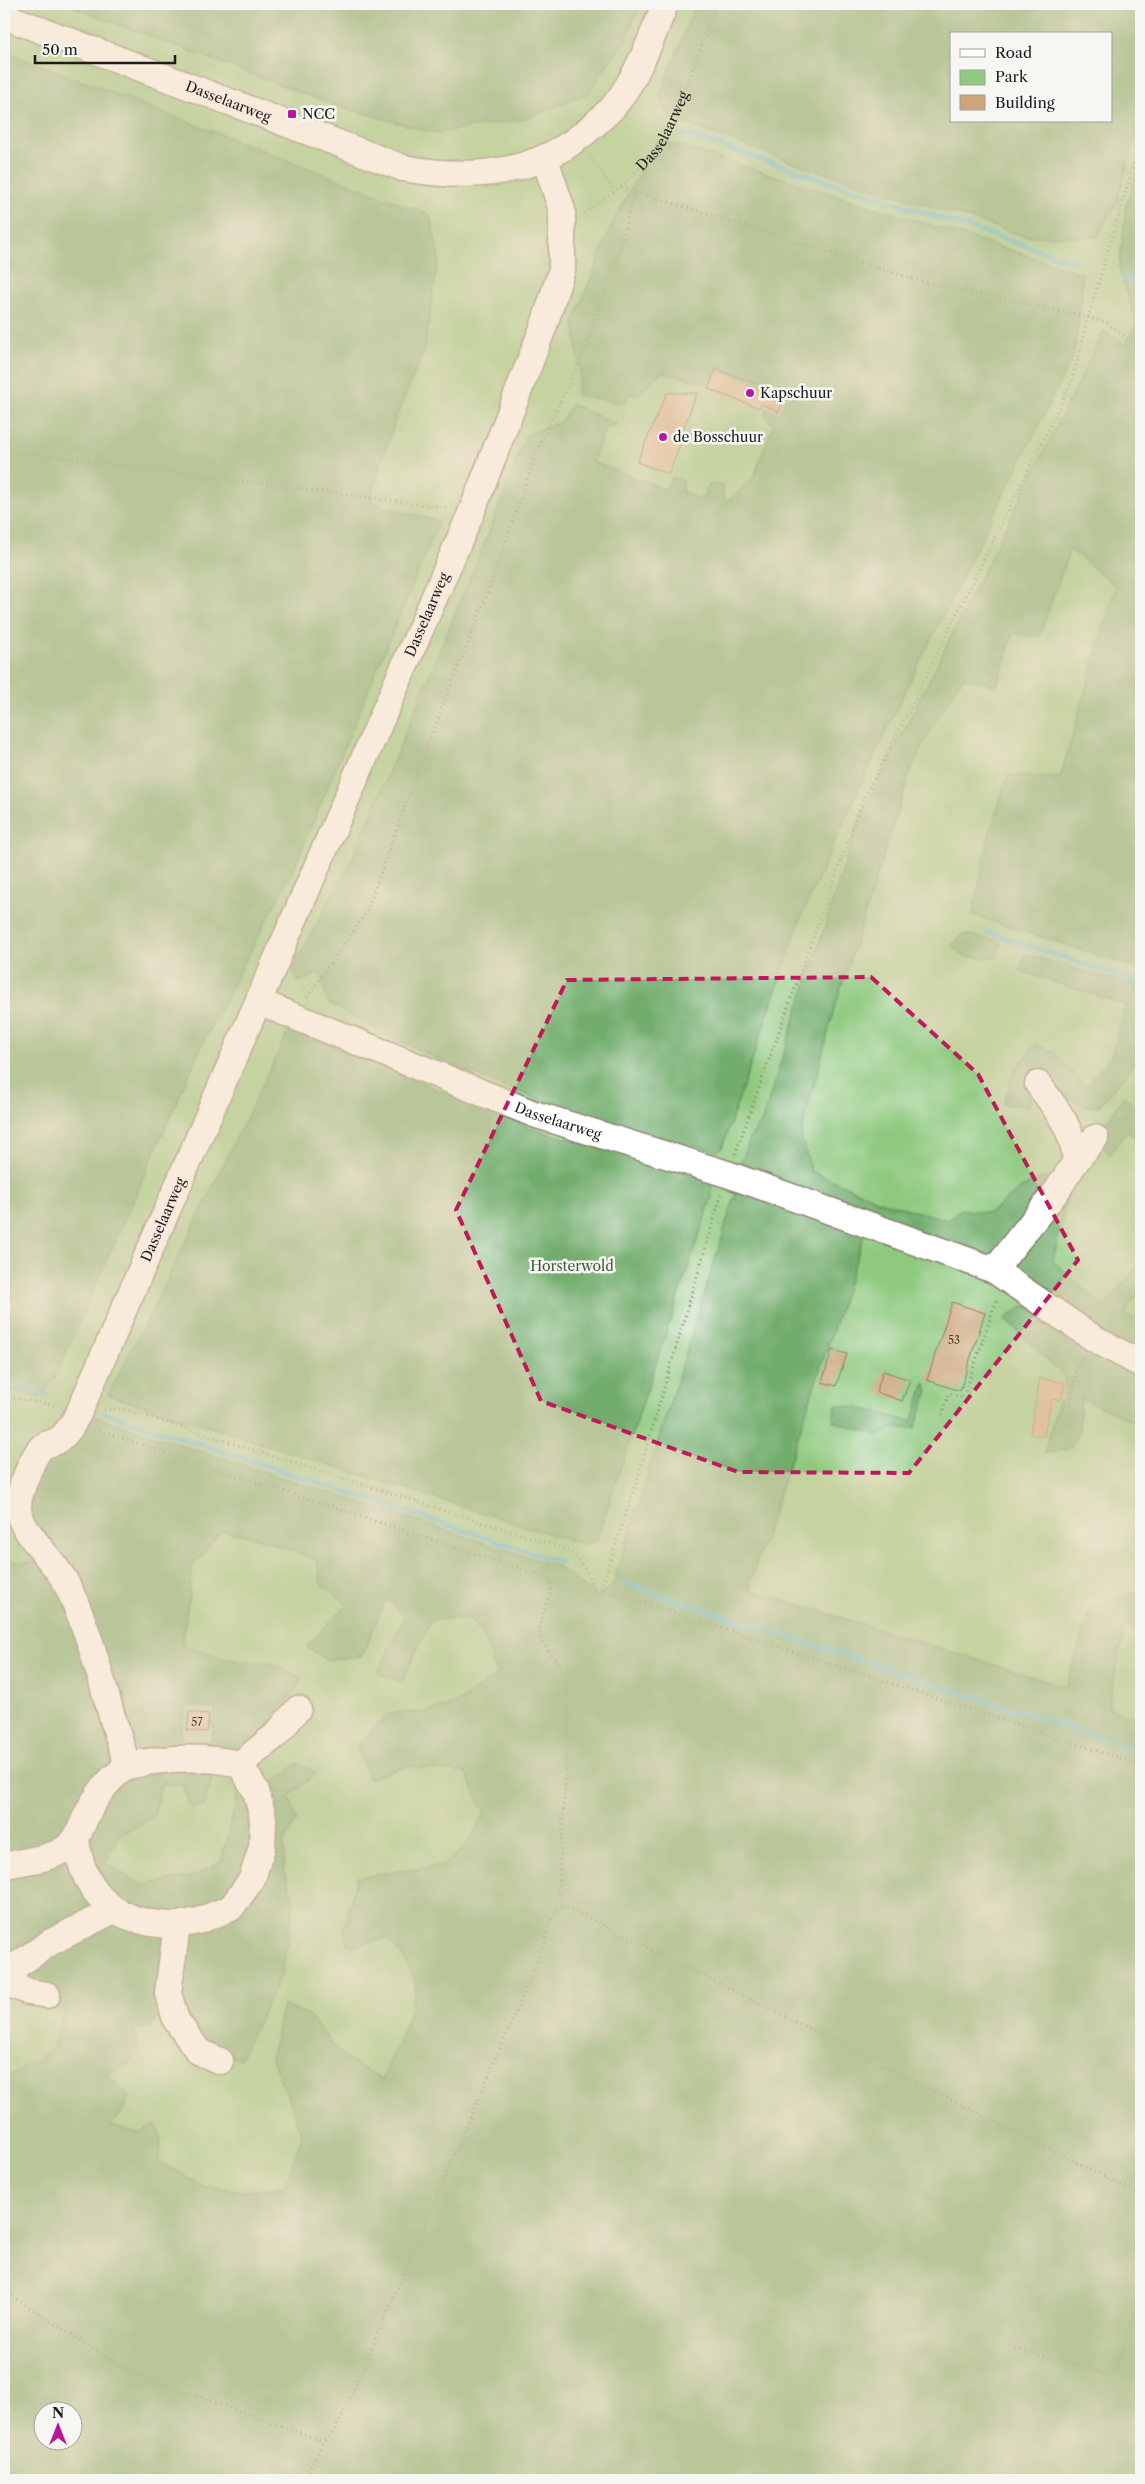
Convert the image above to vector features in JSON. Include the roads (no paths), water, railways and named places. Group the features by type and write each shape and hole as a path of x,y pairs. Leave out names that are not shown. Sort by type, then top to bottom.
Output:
{"street":[{"name":"Dasselaarweg","path":"4,16 403,168 434,173 468,175 510,170 545,159 578,139 614,106 649,46 665,4"},
{"name":"Dasselaarweg","path":"128,1766 80,1612 65,1581 47,1553 23,1526 18,1507 30,1462 42,1446 59,1440 77,1417 260,1002 472,511 543,328 562,269 562,210 545,159"},
{"name":"Dasselaarweg","path":"260,1002 534,1114 727,1174 864,1222 1000,1274 1093,1338 1141,1364"},
{"path":"1038,1084 1068,1124 1075,1148 1076,1161"},
{"path":"1000,1274 1076,1161 1095,1138"},
{"path":"240,1764 276,1735 298,1709"},
{"path":"4,1866 46,1857 64,1850 76,1840 88,1812 102,1789 115,1774 128,1766 192,1758 216,1758 240,1764 256,1790 263,1818 262,1847 252,1879 231,1908 198,1921 177,1925 160,1925 131,1919 114,1910 88,1882 79,1862 76,1840"},
{"path":"4,1974 51,1942 114,1910"},
{"path":"177,1925 168,1993 176,2020 198,2051 220,2061"},
{"path":"4,1981 28,1992 47,1995"}],"waterway":[{"path":"684,134 1075,262"},
{"path":"1124,278 1141,284"},
{"path":"987,932 1141,983"},
{"path":"4,1381 45,1395"},
{"path":"105,1413 560,1562"},
{"path":"623,1583 1141,1751"}],"place":[{"name":"NCC","path":"292,114"},
{"name":"Kapschuur","path":"750,393"},
{"name":"de Bosschuur","path":"663,437"}],"park label":[{"name":"Horsterwold","path":"572,1266"}]}
